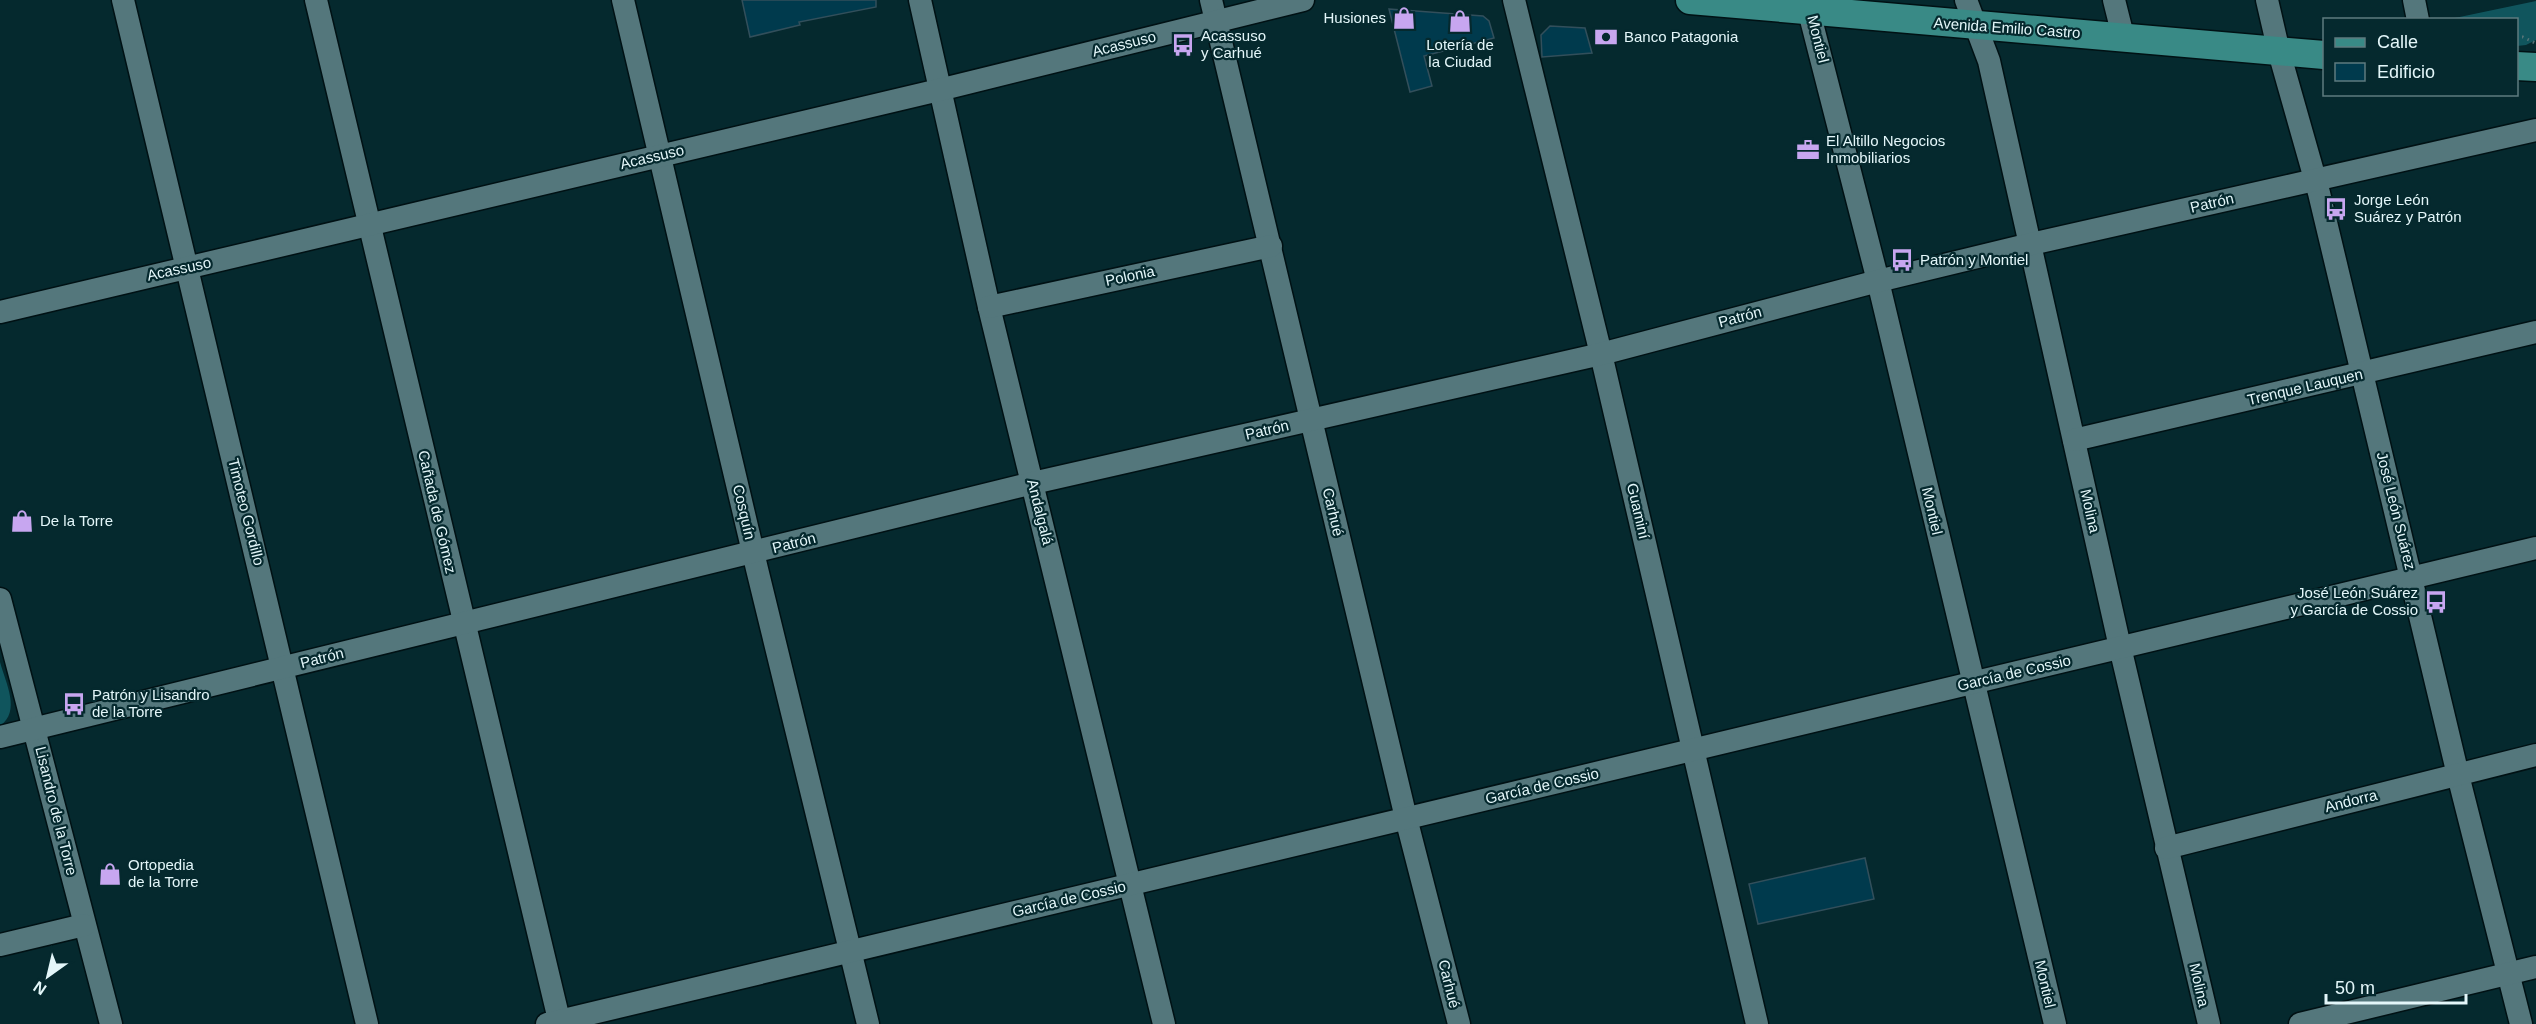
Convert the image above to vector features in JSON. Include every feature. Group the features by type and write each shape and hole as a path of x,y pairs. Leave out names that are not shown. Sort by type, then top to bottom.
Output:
{"main road":[{"name":"Avenida Emilio Castro","path":"1690,0 1809,6 1976,26 2123,36 2323,55"},
{"path":"2518,65 2535,54"}],"street":[{"name":"Timoteo Gordillo","path":"123,0 367,1024"},
{"name":"Cañada de Gómez","path":"316,0 556,1023"},
{"name":"Cosquín","path":"623,0 658,156 868,1024"},
{"name":"Andalgalá","path":"920,0 989,307 1164,1024"},
{"name":"Carhué","path":"1211,0 1406,818 1459,1024"},
{"name":"Acassuso","path":"0,312 939,90 1303,0"},
{"name":"Guaminí","path":"1514,0 1601,354 1757,1024"},
{"name":"Molina","path":"1966,0 1989,61 2120,647 2209,1024"},
{"path":"2114,0 2123,36"},
{"name":"José León Suárez","path":"2267,0 2279,52 2316,180 2361,374 2413,577 2458,775 2521,1024"},
{"path":"2414,0 2418,18"},
{"name":"Montiel","path":"1809,6 1878,281 2055,1024"},
{"name":"Patrón","path":"0,737 1033,483 1601,354 1878,281 2031,244 2536,130"},
{"name":"Polonia","path":"989,307 1271,246"},
{"name":"Trenque Lauquen","path":"2074,440 2536,332"},
{"name":"García de Cossio","path":"556,1023 2536,548"},
{"name":"Lisandro de la Torre","path":"0,599 111,1024"},
{"name":"Andorra","path":"2166,848 2536,755"},
{"path":"0,945 84,925"},
{"path":"2300,1024 2536,966"}],"path":[{"path":"2518,38 2535,54"}],"shaded area":[{"path":"2536,1 2536,40 2518,46 2518,18 2455,18"},
{"path":"0,662 11,705 10,713 0,726"}],"building":[{"path":"742,0 876,0 876,7 799,22 800,25 750,37"},
{"path":"1389,9 1483,16 1489,21 1494,38 1424,56 1432,86 1410,92"},
{"path":"1550,26 1585,28 1592,53 1542,57 1541,35"},
{"path":"1865,858 1874,899 1758,924 1749,884"}],"place":[{"name":"Husiones","path":"1404,18"},
{"name":"Lotería de la Ciudad","path":"1460,21"},
{"name":"Banco Patagonia","path":"1606,37"},
{"name":"Acassuso y Carhué","path":"1183,45"},
{"name":"El Altillo Negocios Inmobiliarios","path":"1808,150"},
{"name":"Jorge León Suárez y Patrón","path":"2336,209"},
{"name":"Patrón y Montiel","path":"1902,260"},
{"name":"De la Torre","path":"22,521"},
{"name":"José León Suárez y García de Cossio","path":"2436,602"},
{"name":"Patrón y Lisandro de la Torre","path":"74,704"},
{"name":"Ortopedia de la Torre","path":"110,874"}]}
